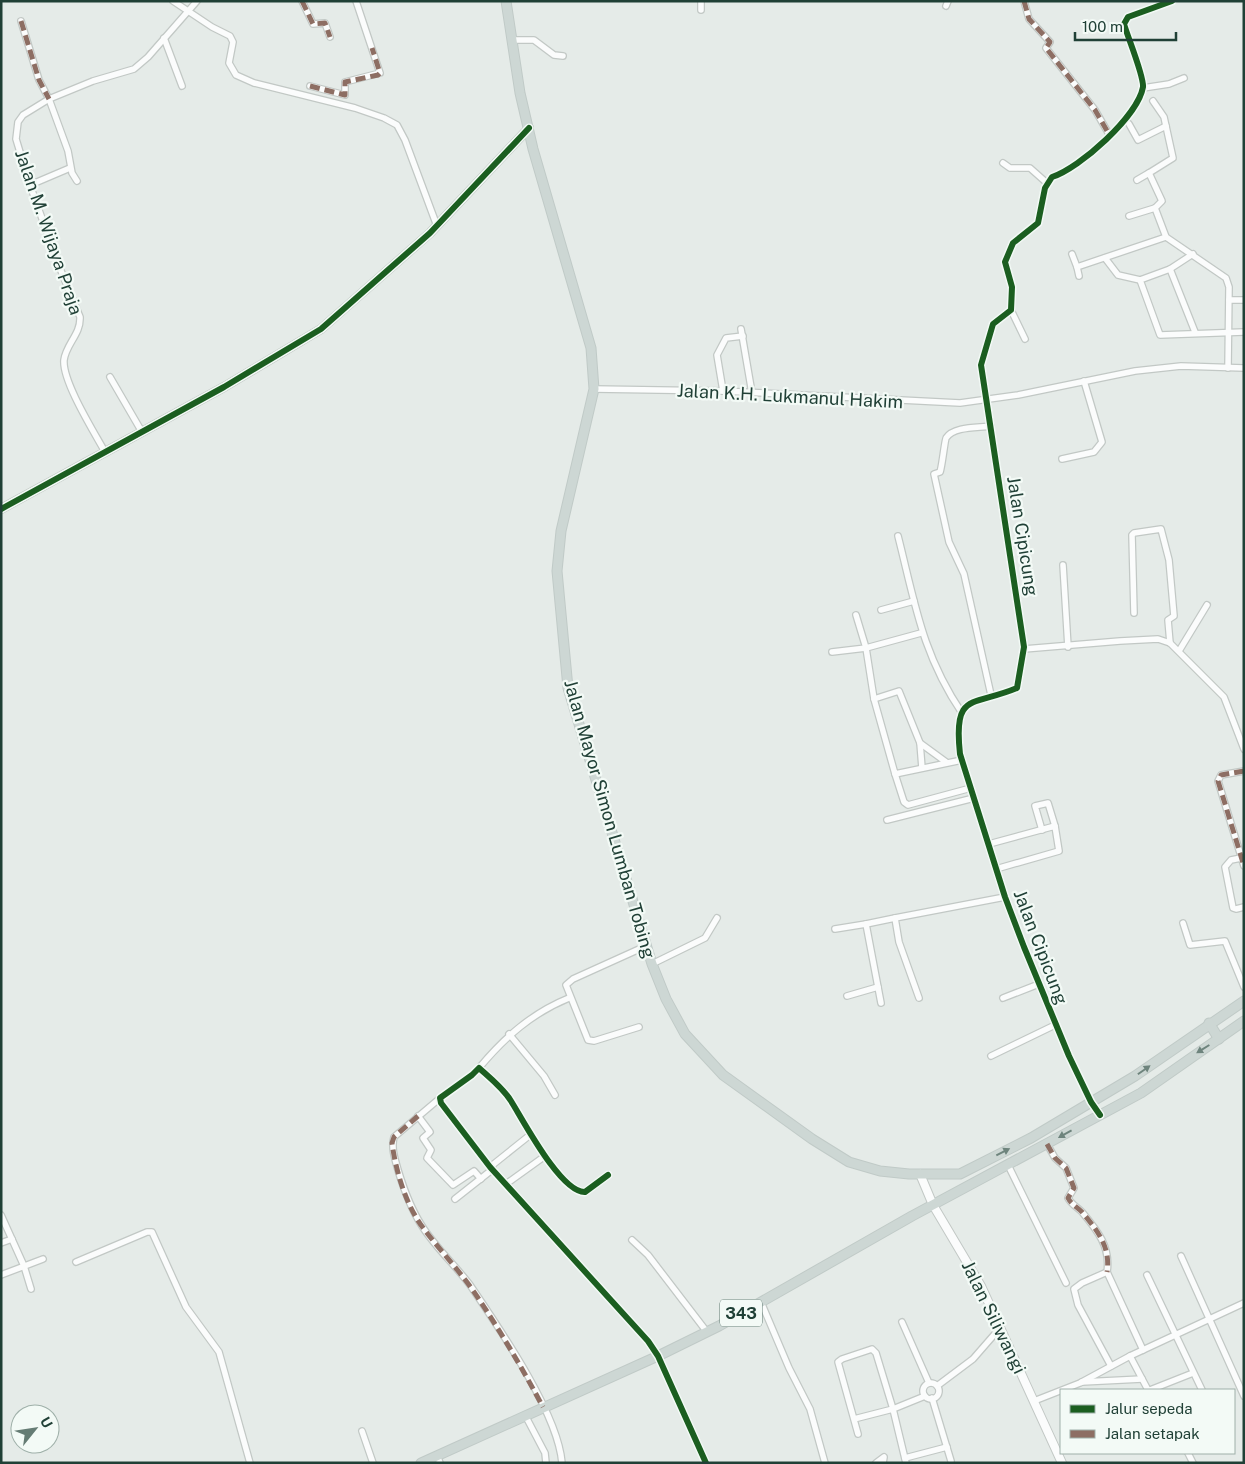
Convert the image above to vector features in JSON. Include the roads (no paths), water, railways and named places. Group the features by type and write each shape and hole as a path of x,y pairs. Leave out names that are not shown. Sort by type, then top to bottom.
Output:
{"main road":[{"name":"Jalan Mayor Simon Lumban Tobing","path":"506,1 520,93 533,149 591,348 594,389 561,531 557,571 568,688 652,964 666,999 685,1034 697,1050 723,1075 812,1139 849,1162 880,1171 960,1174"},
{"path":"1244,1001 1209,1023 1135,1076 1058,1124 960,1174 967,1188 1142,1092 1244,1021"},
{"path":"1209,1023 1220,1039"},
{"name":"343","path":"421,1463 438,1459 542,1407 658,1356 707,1332 967,1188"}],"street":[{"path":"173,1 189,9 230,36 233,42 229,63 236,75 254,83 319,93 345,94 345,82 380,73 356,1"},
{"name":"Jalan M. Wijaya Praja","path":"105,452 66,377 64,360 68,348 81,324 80,317 59,266 30,185 16,139 18,122 23,114 49,99 93,81 134,69 148,57 197,1"},
{"path":"302,1 314,25 325,23 330,37"},
{"path":"701,1 701,10"},
{"path":"1024,1 1029,18 1050,42 1046,48 1095,110 1110,136"},
{"path":"1024,339 1011,310 1012,287 1005,262 1013,243 1038,223 1040,208 1052,176 1063,173 1087,158 1110,136 1141,90 1142,74 1124,24 1128,17 1172,1"},
{"path":"21,21 39,80 49,99 68,151 70,168 77,181"},
{"path":"164,38 182,86"},
{"path":"512,40 534,40 554,55 563,56"},
{"path":"1141,90 1169,84 1184,78"},
{"path":"310,86 319,93 384,118 397,125 405,140 437,226"},
{"path":"1137,180 1173,158 1162,112 1153,101"},
{"path":"1130,124 1138,140 1166,126"},
{"path":"1,509 224,387 320,330 437,226 529,128"},
{"path":"1003,163 1013,168 1030,168 1048,184"},
{"path":"30,185 70,168"},
{"path":"1130,216 1155,208 1162,200 1149,173"},
{"path":"1155,208 1166,237 1226,278 1229,300 1228,368"},
{"path":"1077,267 1166,237"},
{"path":"1072,254 1079,276"},
{"path":"1105,258 1118,275 1140,280 1170,269 1193,254"},
{"path":"1170,269 1195,332"},
{"path":"1140,280 1160,335 1195,332 1244,332"},
{"path":"1229,300 1244,300"},
{"name":"Jalan Cipicung","path":"1011,310 993,324 984,347 981,375 1010,542 1024,649 1018,687 977,700 958,719 958,731 962,760 1005,897 1055,1025 1091,1102 1100,1115"},
{"path":"741,329 752,393"},
{"path":"723,391 718,353 724,346 725,339 743,336"},
{"name":"Jalan K.H. Lukmanul Hakim","path":"594,389 723,391 960,403 1181,366 1243,368"},
{"path":"110,377 142,432"},
{"path":"1062,459 1094,452 1102,442 1084,381"},
{"path":"991,426 963,429 947,436 940,472 934,474 949,542 964,574 977,642 991,695"},
{"path":"1134,613 1132,535 1134,533 1161,530 1169,560 1174,616 1168,620 1170,643"},
{"path":"898,536 921,633 946,690 962,713"},
{"path":"1063,565 1068,647"},
{"path":"881,610 914,601"},
{"path":"1178,651 1207,605"},
{"path":"856,615 866,648 874,699 904,802 908,805 971,788"},
{"path":"832,652 866,648 921,633"},
{"path":"1024,649 1158,639 1170,643 1222,695 1244,749"},
{"path":"874,699 898,691 920,743 922,768"},
{"path":"920,743 946,762"},
{"path":"895,774 962,760"},
{"path":"1244,771 1221,775 1218,781 1244,866"},
{"path":"887,820 974,798"},
{"path":"996,869 1059,851 1055,826 1048,803 1034,808 1042,830"},
{"path":"989,844 1055,826"},
{"path":"1241,858 1229,861 1225,867 1233,908 1244,907"},
{"path":"835,929 1005,897"},
{"path":"652,964 705,938 717,918"},
{"path":"895,918 899,942 919,998"},
{"path":"1182,923 1190,945 1225,941 1244,987"},
{"path":"866,924 881,1004"},
{"path":"639,1027 590,1041 585,1037 569,998 567,982 646,946"},
{"path":"1003,998 1039,984"},
{"path":"846,996 878,987"},
{"path":"562,1463 561,1445 542,1407 491,1317 468,1283 423,1228 413,1212 404,1189 392,1143 394,1137 418,1116 479,1068 510,1034 544,1009 569,998"},
{"path":"991,1056 1000,1054 1055,1025"},
{"path":"510,1034 544,1076 555,1095"},
{"path":"479,1068 510,1100 530,1135 560,1175 581,1192 585,1192 608,1175"},
{"path":"440,1099 492,1168 648,1341 658,1356 706,1463"},
{"path":"418,1116 430,1132 423,1138 431,1150 427,1155 427,1159 436,1170 453,1185 474,1171 481,1179"},
{"path":"455,1199 481,1179 530,1135"},
{"path":"1047,1144 1055,1158 1066,1168 1074,1188 1068,1198 1070,1203 1081,1211 1102,1239 1109,1259 1107,1272 1143,1350"},
{"path":"506,1184 546,1156"},
{"path":"1008,1165 1066,1283"},
{"name":"Jalan Siliwangi","path":"920,1174 934,1205 981,1286 1062,1463"},
{"path":"1,1215 24,1266 31,1289"},
{"path":"76,1262 147,1232 152,1232 186,1307 220,1352 250,1463"},
{"path":"1,1243 12,1239"},
{"path":"632,1240 648,1256 707,1332"},
{"path":"1181,1256 1244,1396"},
{"path":"1,1275 42,1259"},
{"path":"1107,1272 1082,1283 1074,1289 1078,1305 1112,1366"},
{"path":"1147,1275 1201,1389"},
{"path":"761,1302 789,1368 810,1409 817,1427 825,1463"},
{"path":"1063,1389 1242,1304 1244,1312"},
{"path":"902,1322 929,1383 937,1386"},
{"path":"937,1386 973,1359 1000,1328"},
{"path":"858,1434 838,1362 846,1357 872,1349 876,1353 905,1460 948,1447"},
{"path":"1130,1356 1148,1389"},
{"path":"1152,1389 1193,1373"},
{"path":"1080,1382 1142,1380"},
{"path":"925,1396 924,1388 929,1383"},
{"path":"932,1398 938,1393 937,1386"},
{"path":"1034,1401 1060,1390"},
{"path":"854,1419 892,1409 925,1396 932,1398"},
{"path":"932,1398 952,1461"},
{"path":"526,1415 545,1453 546,1463"},
{"path":"362,1431 373,1463"},
{"path":"876,1463 884,1457 883,1463"}]}
